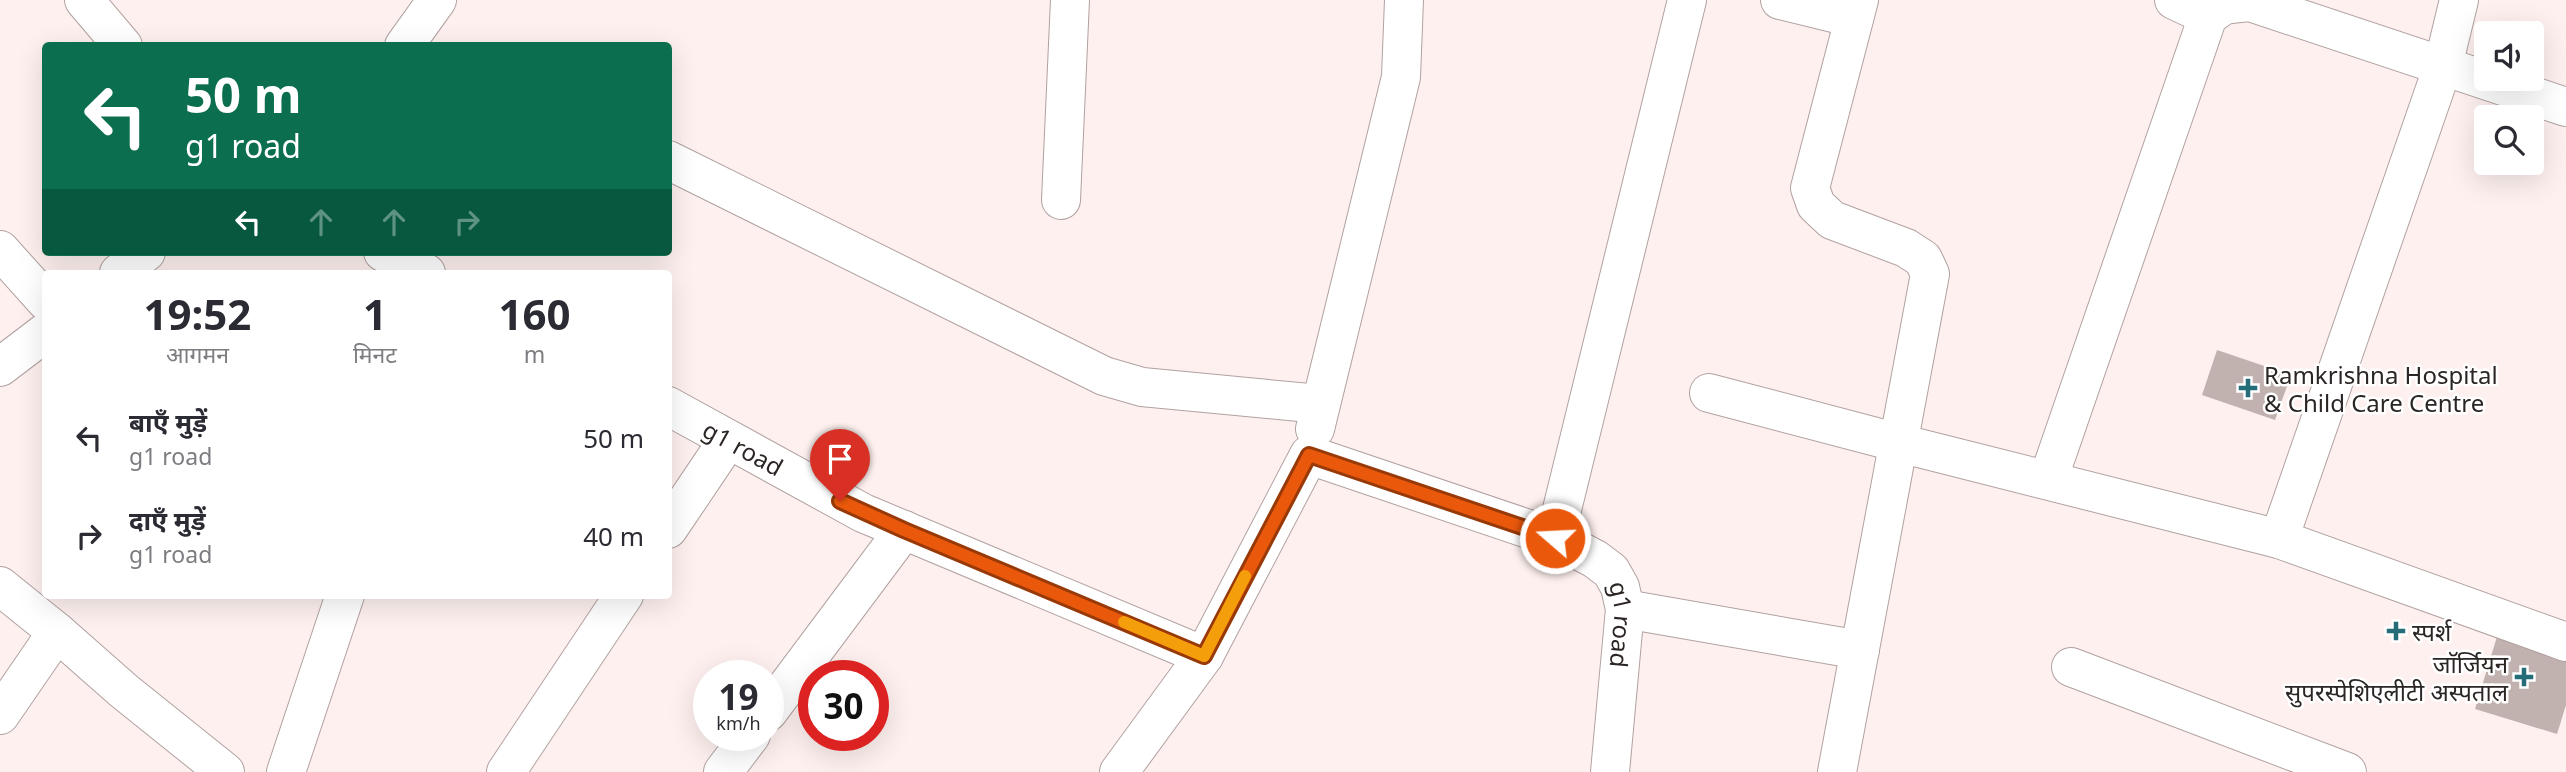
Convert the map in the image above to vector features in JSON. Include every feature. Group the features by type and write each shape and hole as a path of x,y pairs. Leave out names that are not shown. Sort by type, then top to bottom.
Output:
{"street":[{"path":"84,0 120,42"},
{"path":"418,42 437,0"},
{"path":"1061,200 1070,0"},
{"path":"1119,772 1204,656 1309,455 1401,77 1404,0"},
{"path":"1555,538 1686,0"},
{"path":"1780,0 1856,9 1810,188 1816,205 1832,220 1906,248 1923,259 1930,274 1836,772"},
{"path":"2174,0 2208,16"},
{"path":"2279,538 2443,66 2459,0"},
{"path":"2048,480 2208,16 2224,5 2250,2 2566,107"},
{"path":"672,162 1104,376 1142,387 1320,404"},
{"path":"0,250 42,297"},
{"path":"124,270 141,256"},
{"path":"391,256 420,270"},
{"path":"0,367 42,335"},
{"path":"1709,393 2279,538 2566,642"},
{"name":"g1 road","path":"672,408 863,513 1204,656"},
{"path":"672,523 728,440"},
{"name":"g1 road","path":"1309,455 1555,538 1595,559 1611,571 1620,587 1625,609 1610,772"},
{"path":"784,691 904,530"},
{"path":"0,586 225,772"},
{"path":"286,772 344,599"},
{"path":"506,772 621,599"},
{"path":"1625,609 1860,650"},
{"path":"0,716 57,632"},
{"path":"2071,667 2347,772"},
{"path":"723,772 739,751"}],"building":[{"path":"2217,350 2291,375 2275,420 2202,395"},
{"path":"2499,630 2566,650 2566,705 2557,734 2475,709"}],"slow traffic":[{"path":"1124,622 1204,656 1245,576"}],"place":[{"name":"Ramkrishna Hospital & Child Care Centre","path":"2248,388"},
{"name":"स्पर्श","path":"2396,631"},
{"name":"जाॅर्जियन सुपरस्पेशिएलीटी अस्पताल","path":"2524,677"}],"route":[{"path":"840,501 1204,656 1309,455 1555,538"}]}
